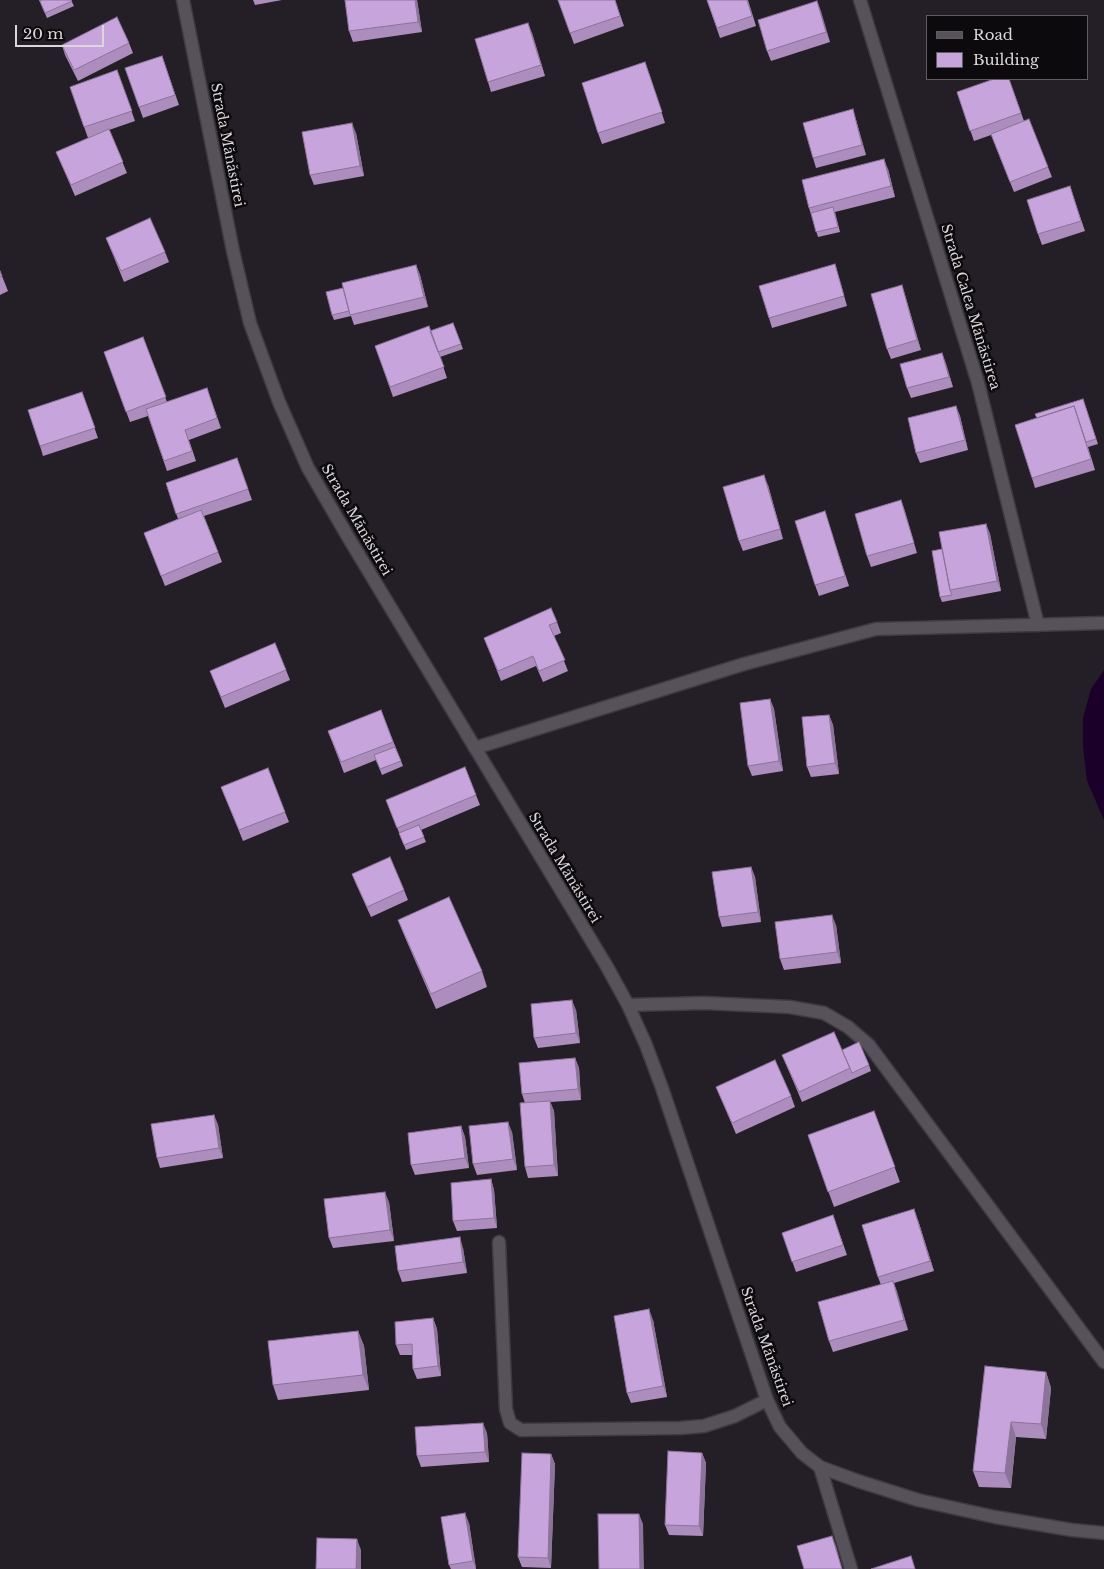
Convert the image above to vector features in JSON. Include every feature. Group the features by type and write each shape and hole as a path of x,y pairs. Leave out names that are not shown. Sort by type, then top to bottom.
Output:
{"street":[{"name":"Strada Mănăstirei","path":"183,0 235,260 250,323 279,402 308,468 606,965 628,1005 662,1088 767,1400 780,1426 802,1453 820,1467 918,1500 995,1517 1072,1530 1104,1532"},
{"name":"Strada Calea Mănăstirea","path":"860,0 978,383 1038,625"},
{"path":"475,748 744,664 876,630 1104,623"},
{"path":"628,1005 704,1003 790,1007 824,1013 848,1027 869,1045 1104,1362"},
{"path":"499,1242 506,1409 510,1423 521,1430 704,1426 735,1416 767,1400"},
{"path":"820,1467 851,1569"}],"shaded area":[{"path":"1104,670 1104,820 1087,781 1083,747 1083,718 1091,689"}],"building":[{"path":"345,0 415,0 418,22 349,31"},
{"path":"558,0 615,0 620,16 570,33"},
{"path":"707,0 747,0 752,16 717,28"},
{"path":"40,1 72,1 45,13"},
{"path":"817,1 826,32 767,51 758,20"},
{"path":"117,17 129,43 74,70 62,45"},
{"path":"528,23 541,65 488,82 475,39"},
{"path":"162,56 175,95 139,107 125,68"},
{"path":"645,62 662,112 598,133 582,83"},
{"path":"117,70 132,111 84,127 70,87"},
{"path":"991,80 1009,80 1021,113 970,131 957,92"},
{"path":"853,109 862,145 813,158 803,123"},
{"path":"1029,119 1048,167 1010,182 991,134"},
{"path":"352,123 360,166 310,175 302,132"},
{"path":"109,129 123,162 71,185 56,152"},
{"path":"884,159 891,186 809,208 802,180"},
{"path":"1070,186 1081,221 1038,234 1027,200"},
{"path":"833,207 838,227 816,232 811,213"},
{"path":"150,218 165,252 121,271 106,238"},
{"path":"835,264 844,296 769,318 759,286"},
{"path":"416,265 424,297 350,315 342,283"},
{"path":"902,285 917,340 887,349 871,294"},
{"path":"343,288 349,311 332,315 326,292"},
{"path":"453,323 461,344 438,352 430,331"},
{"path":"429,326 444,367 390,387 375,346"},
{"path":"143,337 166,397 126,412 104,352"},
{"path":"942,353 949,377 907,388 900,364"},
{"path":"207,388 217,418 185,430 192,451 164,461 146,409"},
{"path":"82,392 95,428 40,446 28,410"},
{"path":"1083,399 1096,439 1086,442 1074,406 1037,418 1035,414"},
{"path":"956,406 965,440 916,453 908,418"},
{"path":"1074,406 1091,459 1032,478 1015,425"},
{"path":"237,458 248,489 176,514 166,483"},
{"path":"764,475 780,529 739,541 723,487"},
{"path":"901,500 914,543 867,556 855,514"},
{"path":"201,510 218,552 161,576 144,533"},
{"path":"825,511 845,576 815,585 795,521"},
{"path":"986,524 997,581 950,590 939,532"},
{"path":"942,549 952,595 940,597 932,551"},
{"path":"551,608 557,622 549,625 565,660 539,671 533,656 498,671 484,638"},
{"path":"275,643 286,670 221,697 210,671"},
{"path":"770,699 779,761 748,766 740,703"},
{"path":"381,710 393,742 341,762 328,731"},
{"path":"829,715 835,763 807,767 802,717"},
{"path":"395,747 401,761 380,769 374,755"},
{"path":"465,767 476,795 397,828 386,800"},
{"path":"268,768 285,812 239,830 221,787"},
{"path":"419,825 424,837 404,845 399,833"},
{"path":"390,857 404,890 367,907 352,874"},
{"path":"751,867 758,912 719,917 712,872"},
{"path":"449,897 482,971 431,994 398,920"},
{"path":"832,915 837,952 780,959 775,922"},
{"path":"572,1000 576,1033 534,1038 531,1004"},
{"path":"834,1032 850,1068 799,1092 782,1055"},
{"path":"859,1042 869,1065 852,1073 842,1050"},
{"path":"575,1058 578,1089 522,1094 519,1063"},
{"path":"775,1060 791,1096 732,1123 716,1087"},
{"path":"550,1101 554,1165 525,1167 520,1103"},
{"path":"874,1111 895,1167 828,1192 808,1135"},
{"path":"214,1115 219,1148 157,1158 151,1124"},
{"path":"508,1122 513,1159 473,1164 469,1126"},
{"path":"461,1126 465,1158 411,1165 408,1133"},
{"path":"491,1179 494,1218 453,1221 451,1183"},
{"path":"385,1192 390,1230 329,1238 324,1199"},
{"path":"914,1209 930,1261 878,1277 862,1225"},
{"path":"833,1215 843,1245 792,1262 782,1233"},
{"path":"460,1237 463,1262 398,1271 395,1246"},
{"path":"893,1281 904,1320 829,1341 818,1302"},
{"path":"649,1309 663,1386 627,1393 614,1316"},
{"path":"433,1318 438,1366 413,1369 412,1344 396,1345 395,1322"},
{"path":"358,1331 363,1375 273,1385 268,1341"},
{"path":"985,1366 1046,1372 1041,1424 1011,1422 1005,1473 973,1471"},
{"path":"483,1423 485,1452 417,1456 415,1427"},
{"path":"668,1451 702,1453 699,1526 665,1525"},
{"path":"522,1453 551,1454 548,1558 518,1557"},
{"path":"465,1513 473,1561 449,1565 441,1517"},
{"path":"598,1514 639,1514 640,1569 599,1569"},
{"path":"832,1536 842,1569 804,1569 797,1546"},
{"path":"317,1538 357,1539 356,1569 316,1569"},
{"path":"911,1556 915,1569 871,1569"}]}
